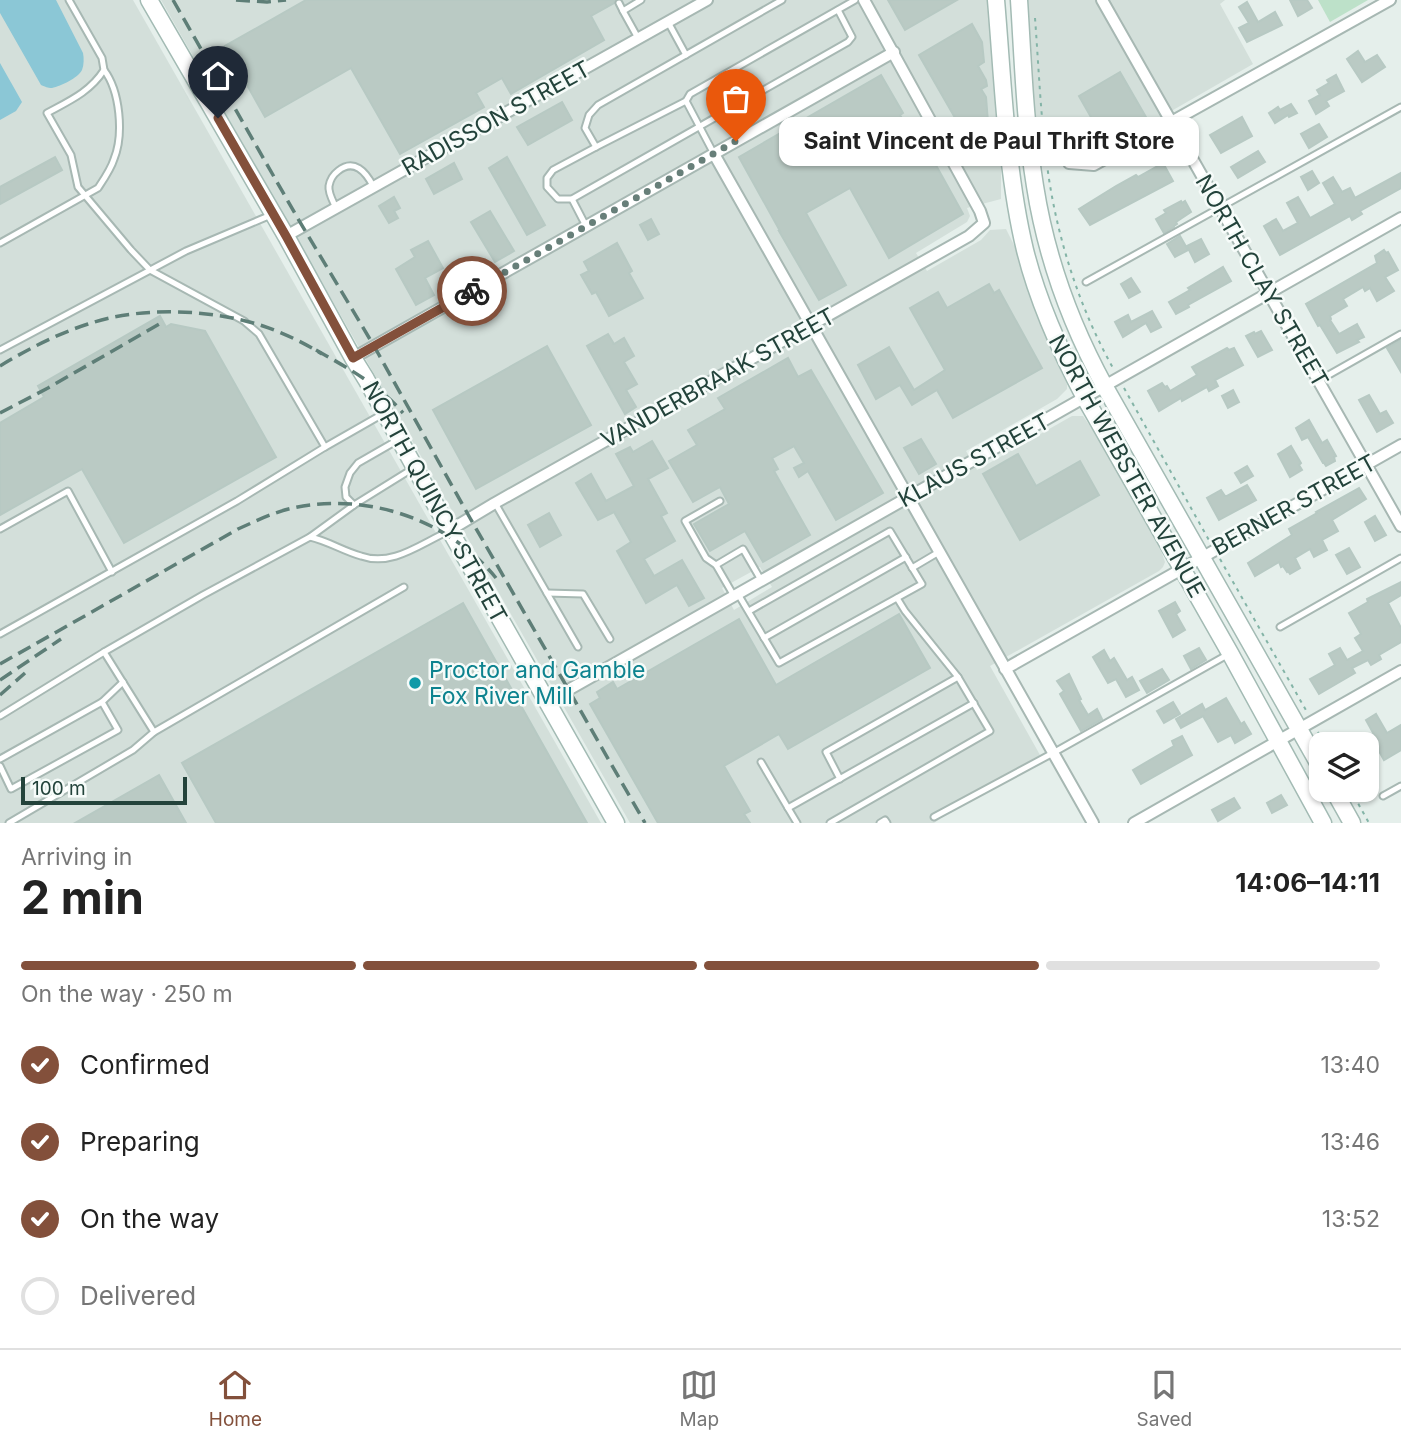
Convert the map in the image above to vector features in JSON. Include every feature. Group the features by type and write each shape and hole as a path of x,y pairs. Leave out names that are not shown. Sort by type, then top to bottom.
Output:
{"main road":[{"name":"NORTH QUINCY STREET","path":"149,0 274,214 616,823"},
{"name":"NORTH WEBSTER AVENUE","path":"996,0 1017,215 1035,286 1044,309 1085,398 1323,823"},
{"name":"NORTH WEBSTER AVENUE","path":"1019,0 1030,150 1039,207 1053,262 1070,312 1086,352 1112,383 1309,736"},
{"path":"1340,802 1352,823"}],"street":[{"name":"RADISSON STREET","path":"286,236 707,0"},
{"path":"353,358 894,52 864,0"},
{"name":"NORTH CLAY STREET","path":"1102,0 1401,526"},
{"path":"1069,163 1094,165 1390,0"},
{"name":"VANDERBRAAK STREET","path":"450,530 969,236 984,223 894,52"},
{"path":"713,154 1093,823"},
{"name":"KLAUS STREET","path":"547,702 1401,218"},
{"name":"BERNER STREET","path":"1006,669 1401,445"},
{"path":"1134,823 1401,671"}],"lane":[{"path":"0,243 98,188 115,158 119,113 110,78 104,70 102,58 69,0"},
{"path":"623,11 641,0"},
{"path":"596,146 585,128 589,115 598,105 782,0"},
{"path":"838,10 852,37 848,42 572,199 558,199 547,187 547,178 553,170 686,101 690,94 855,0"},
{"path":"619,3 638,38"},
{"path":"668,22 686,55"},
{"path":"104,70 84,93 47,113 71,155 78,187 150,270 244,321 259,334 325,447"},
{"path":"686,101 713,154"},
{"path":"1086,282 1401,107"},
{"path":"336,208 329,185 336,172 346,166 357,166 364,171 373,187"},
{"path":"572,199 586,226"},
{"path":"0,350 186,251 274,214"},
{"path":"1318,381 1401,334"},
{"path":"0,624 2,633 384,413"},
{"path":"354,505 346,497 345,487 350,473 358,463 399,440"},
{"path":"0,716 202,595 310,537 354,505 415,467"},
{"path":"0,529 68,492 112,572"},
{"path":"720,501 685,521 706,558 716,565 748,611 779,663 922,584 890,531 748,611"},
{"path":"495,503 578,647"},
{"path":"310,537 360,556 384,559 398,556 450,530"},
{"path":"716,565 743,549 761,581"},
{"path":"912,568 939,552"},
{"path":"764,638 905,557"},
{"path":"1280,627 1401,558"},
{"path":"9,823 133,750 154,732 404,587"},
{"path":"547,593 583,594 610,639"},
{"path":"830,823 990,731 958,677 897,598"},
{"path":"104,652 154,732"},
{"path":"934,817 1230,653"},
{"path":"840,779 826,752 958,677"},
{"path":"0,759 102,702 123,682"},
{"path":"0,766 11,789 117,730 102,702"},
{"path":"788,808 974,704"},
{"path":"761,762 797,823"},
{"path":"1383,796 1401,786"},
{"path":"880,823 885,820 887,823"}],"path":[{"path":"1034,14 1044,138 1055,213 1071,269 1101,345 1112,383 1305,725 1312,732"},
{"path":"1357,802 1369,823"}],"shaded area":[{"path":"0,0 133,0 601,823 0,823"},
{"path":"161,0 987,0 1001,167 1001,199 967,208 970,216 967,222 916,253 927,271 981,240 990,230 1006,229 1017,251 1033,303 1067,389 1057,399 966,451 977,470 1072,416 1083,416 1162,553 1165,562 1163,567 990,666 1040,755 936,813 940,819 934,823 630,823","holes":["760,567 772,587 734,610 722,588"]},
{"path":"1026,0 1225,0 1220,4 1253,64 1114,144 1098,148 1074,140 1060,144 1037,136"}],"green space":[{"path":"1318,0 1368,0 1330,22"}],"water":[{"path":"0,0 56,0 83,53 80,73 56,87 41,85 0,13"},
{"path":"0,63 22,102 16,111 0,120"}],"building":[{"path":"306,0 615,0 591,16 604,40 511,94 502,78 476,93 484,107 400,154 351,68 265,117 225,46"},
{"path":"888,0 957,0 905,30"},
{"path":"1290,0 1307,0 1312,8 1298,16"},
{"path":"1247,2 1258,22 1275,12 1282,25 1247,42 1239,28 1249,23 1239,7"},
{"path":"972,24 982,42 984,62 978,66 987,86 981,89 986,97 989,135 980,135 969,142 919,55"},
{"path":"1358,51 1365,62 1377,55 1385,67 1362,82 1347,59"},
{"path":"1120,72 1146,117 1104,140 1079,96"},
{"path":"881,75 921,152 927,149 963,214 889,258 850,188 806,213 846,285 819,300 739,157"},
{"path":"1336,75 1344,91 1326,101 1329,106 1316,114 1309,101 1320,95 1317,90"},
{"path":"562,102 572,120 528,145 517,127"},
{"path":"1291,104 1297,113 1275,123 1269,113 1278,107 1280,110"},
{"path":"1242,117 1252,136 1221,153 1210,135"},
{"path":"1319,124 1327,137 1309,148 1301,134"},
{"path":"1258,151 1265,162 1238,178 1231,167"},
{"path":"55,157 62,170 0,204 0,187"},
{"path":"507,157 545,225 527,235 489,168"},
{"path":"454,163 462,179 434,194 426,179"},
{"path":"1163,163 1173,181 1090,225 1079,209 1136,175 1138,177"},
{"path":"1312,171 1319,183 1308,190 1301,177"},
{"path":"1401,173 1401,188 1360,211 1362,214 1352,220 1350,216 1280,255 1264,226 1276,219 1283,231 1298,223 1287,203 1298,197 1310,218 1335,204 1323,183 1333,177 1342,192 1350,188 1355,198"},
{"path":"394,197 400,208 394,211 398,218 389,223 379,206"},
{"path":"1185,201 1191,212 1164,233 1156,219 1166,213 1164,210"},
{"path":"490,211 514,251 495,262 471,222"},
{"path":"651,219 659,234 648,240 640,225"},
{"path":"1180,236 1188,250 1175,257 1167,244"},
{"path":"1201,239 1209,254 1195,262 1187,246"},
{"path":"428,241 443,268 425,278 434,295 416,305 396,269 415,257 411,250"},
{"path":"617,243 643,298 609,316 596,292 592,294 581,275 589,271 584,262"},
{"path":"1384,250 1388,252 1398,270 1385,277 1394,291 1377,301 1370,288 1365,291 1363,287 1343,299 1347,306 1330,316 1330,320 1339,334 1357,324 1364,337 1337,353 1306,304 1377,263 1375,256"},
{"path":"1223,267 1231,281 1176,314 1169,302"},
{"path":"1131,278 1140,292 1129,298 1121,284"},
{"path":"989,284 994,293 999,290 1042,368 953,418 937,390 912,405 900,385 876,399 858,365 889,347 914,390 945,370 910,308 938,292 947,308"},
{"path":"1152,311 1161,327 1151,332 1146,323 1123,337 1115,322 1128,315 1131,322"},
{"path":"160,316 166,327 171,324 205,331 276,457 124,543 82,469 0,515 0,423 44,397 38,386"},
{"path":"1261,331 1272,350 1258,357 1246,336"},
{"path":"608,334 614,344 624,338 634,356 624,362 637,384 626,390 636,407 625,414 587,346"},
{"path":"1401,340 1401,372 1387,348"},
{"path":"547,346 591,425 476,489 433,410"},
{"path":"1227,348 1234,348 1243,365 1215,380 1218,386 1209,391 1207,387 1159,411 1148,391 1162,383 1170,391 1197,375 1192,367"},
{"path":"788,358 798,377 811,370 883,493 836,520 808,471 799,477 794,468 804,463 794,446 772,458 778,469 774,471 810,535 763,562 745,531 710,551 694,524 729,504 720,487 693,502 669,461 697,445 688,430 725,409 718,398"},
{"path":"1233,390 1239,402 1228,408 1222,396"},
{"path":"1369,395 1380,414 1386,411 1393,423 1377,432 1359,400"},
{"path":"1309,420 1322,443 1327,440 1336,456 1335,461 1326,466 1308,437 1302,440 1296,428"},
{"path":"921,439 936,464 919,474 904,448"},
{"path":"652,441 668,468 648,479 667,513 661,516 675,541 644,559 654,576 682,560 704,598 689,606 677,585 646,603 617,551 631,542 614,512 598,520 576,483 591,474 606,501 634,486 616,454 630,447 633,452"},
{"path":"1291,446 1302,470 1290,477 1278,454"},
{"path":"1018,454 1036,486 1080,461 1099,495 1020,540 983,474"},
{"path":"1247,466 1253,476 1241,483 1235,473"},
{"path":"1247,485 1256,500 1219,520 1207,498 1221,490 1227,496"},
{"path":"1359,488 1366,499 1332,520 1338,531 1322,540 1327,550 1314,557 1310,549 1295,558 1300,568 1290,574 1279,562 1255,576 1248,563 1292,535 1289,529"},
{"path":"549,513 561,535 540,547 528,525"},
{"path":"1375,516 1386,535 1375,541 1365,522"},
{"path":"1349,548 1360,567 1347,574 1336,555"},
{"path":"1401,582 1401,595 1388,603 1401,628 1401,642 1379,655 1381,659 1371,665 1368,660 1352,668 1355,673 1319,694 1310,679 1335,665 1329,654 1340,648 1347,660 1363,651 1355,638 1361,634 1349,613 1368,602 1367,599"},
{"path":"1175,602 1180,611 1176,614 1185,630 1173,637 1159,611"},
{"name":"Proctor and Gamble Fox River Mill","path":"463,603 587,823 216,823 182,763"},
{"path":"899,614 930,668 788,749 779,734 724,766 750,811 744,814 750,823 658,823 590,704 600,698 597,692 613,682 617,689 739,619 776,685"},
{"path":"1199,648 1206,660 1191,669 1184,656"},
{"path":"1104,650 1110,661 1114,658 1127,680 1132,677 1139,690 1126,697 1116,679 1108,683 1093,657"},
{"path":"1162,669 1169,680 1147,693 1140,681"},
{"path":"1069,674 1088,715 1097,709 1102,719 1081,731 1060,694 1064,691 1057,681"},
{"path":"1226,698 1241,724 1244,722 1251,734 1235,743 1231,735 1218,742 1203,716 1181,728 1176,719 1202,704 1205,710"},
{"path":"1173,702 1180,714 1164,723 1157,711"},
{"path":"1376,714 1387,733 1401,725 1401,750 1384,760 1379,751 1379,732 1373,732 1366,720"},
{"path":"1182,736 1192,755 1141,784 1133,770 1174,746 1172,741"},
{"path":"159,775 186,823 75,823"},
{"path":"1281,795 1287,805 1272,813 1267,803"},
{"path":"1234,798 1240,808 1218,821 1212,810"}],"railway":[{"path":"173,0 374,346 645,823"},
{"path":"236,0 286,0"},
{"path":"0,366 43,342 76,328 109,318 153,312 199,313 243,320 279,332 322,354"},
{"path":"0,413 161,323"},
{"path":"316,350 351,370 403,413"},
{"path":"0,664 238,529 293,508 349,504 404,515 454,540 477,557 496,578"},
{"path":"0,680 61,639"},
{"path":"0,695 25,673"}],"way so far":[{"path":"472,291 736,141"}],"place":[{"name":"Saint Vincent de Paul Thrift Store","path":"736,141"},
{"name":"Proctor and Gamble Fox River Mill","path":"415,683"}],"route":[{"path":"218,118 353,358 472,291"}]}
